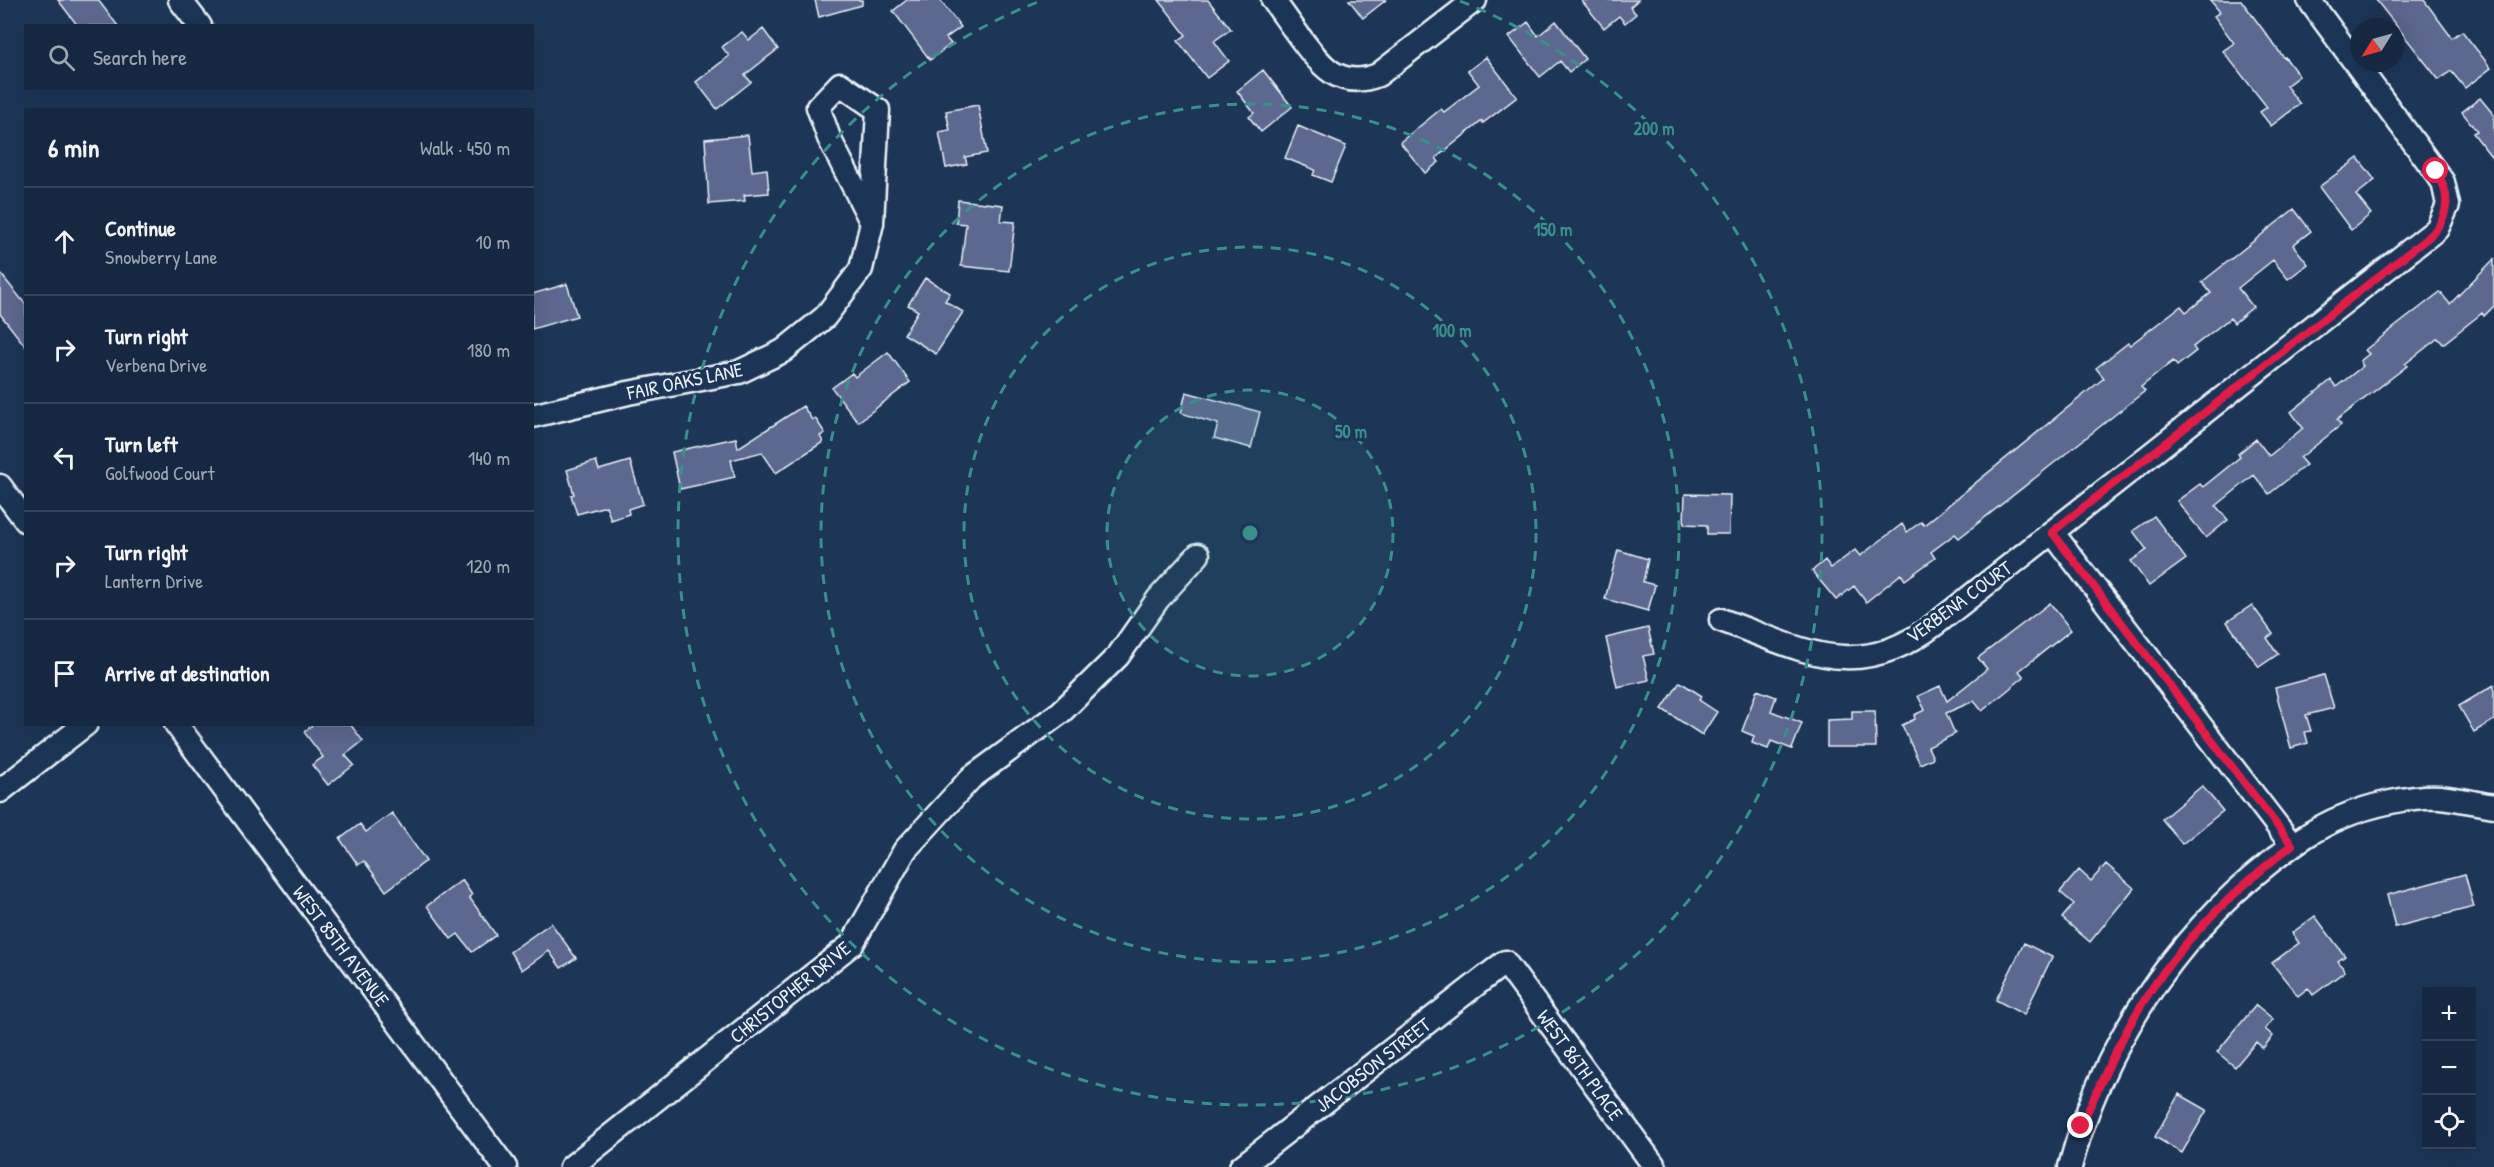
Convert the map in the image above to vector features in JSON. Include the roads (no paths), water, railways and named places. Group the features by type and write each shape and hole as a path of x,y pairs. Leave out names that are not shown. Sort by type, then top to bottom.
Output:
{"street":[{"path":"180,0 198,24"},
{"path":"1273,0 1319,60 1332,73 1348,79 1364,81 1378,75 1475,0"},
{"name":"VERBENA COURT","path":"1721,620 1811,654 1859,658 1893,649 1924,632 2438,229 2448,205 2443,182 2309,0"},
{"name":"FAIR OAKS LANE","path":"534,416 628,393 739,372 783,351 825,317 861,268 872,223 878,110 840,84 818,107 829,138 872,223"},
{"path":"0,486 24,518"},
{"path":"2052,532 2292,845"},
{"name":"CHRISTOPHER DRIVE","path":"571,1167 852,944 905,850 971,778 1061,712 1118,656 1158,599 1198,555"},
{"path":"0,791 83,726"},
{"name":"WEST 85TH AVENUE","path":"177,726 505,1167"},
{"path":"2070,1167 2081,1126 2128,1028 2159,978 2194,935 2231,896 2292,845 2343,816 2364,809 2439,797 2494,807"},
{"name":"JACOBSON STREET","path":"1241,1167 1505,962"},
{"name":"WEST 86TH PLACE","path":"1505,962 1655,1167"}]}
